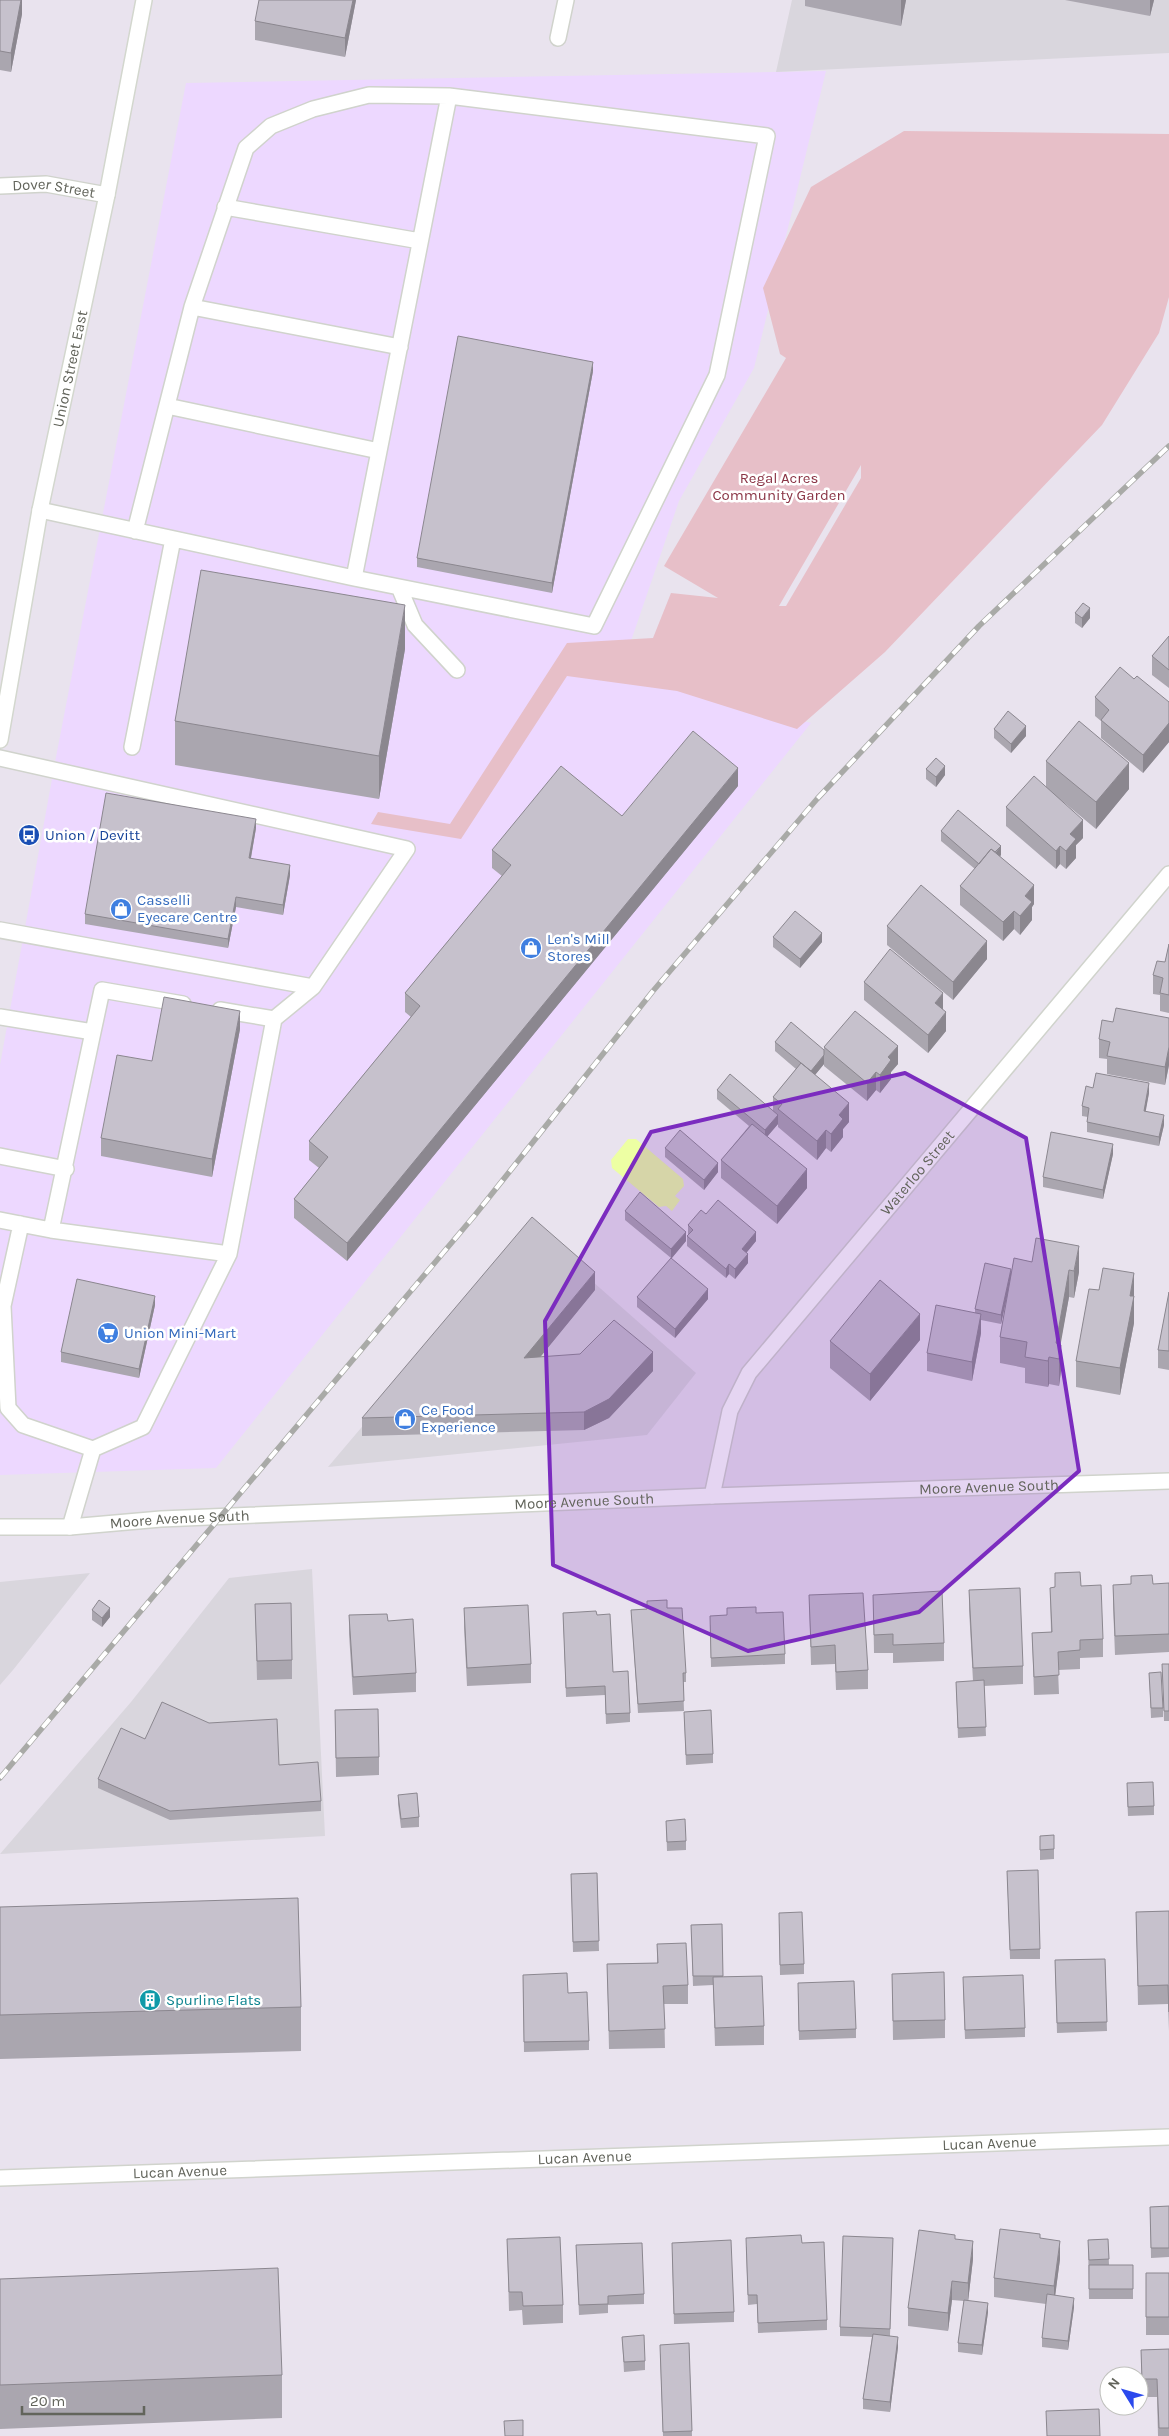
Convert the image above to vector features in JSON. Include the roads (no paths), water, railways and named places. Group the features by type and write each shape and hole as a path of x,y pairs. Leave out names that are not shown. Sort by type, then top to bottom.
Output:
{"street":[{"name":"Union Street East","path":"0,740 40,510 107,195 144,0"},
{"path":"558,38 566,0"},
{"path":"40,510 135,531 354,578 594,626 717,375 767,136 449,96 369,95 313,110 271,126 246,148 225,207 192,307 135,531"},
{"path":"354,578 449,96"},
{"name":"Dover Street","path":"0,186 46,184 107,195"},
{"path":"225,207 420,241"},
{"path":"192,307 400,347"},
{"path":"167,406 379,451"},
{"path":"132,747 173,539"},
{"path":"399,587 415,625 457,670"},
{"path":"0,758 408,849 313,987 274,1019 229,1254 143,1427 93,1449 23,1425 8,1408 3,1306 21,1224"},
{"name":"Waterloo Street","path":"712,1496 730,1412 749,1372 1169,874"},
{"path":"0,930 313,987"},
{"path":"51,1230 66,1169 102,990 274,1019"},
{"path":"0,1017 93,1032"},
{"path":"0,1156 66,1169"},
{"path":"0,1220 51,1230 229,1254"},
{"path":"70,1527 93,1449"},
{"name":"Moore Avenue South","path":"0,1527 70,1527 161,1519 712,1496 1169,1481"},
{"name":"Lucan Avenue","path":"0,2178 1169,2137"}],"railway":[{"path":"0,1778 475,1215 653,991 817,799 979,626 1169,446"}],"place":[{"name":"Union / Devitt","path":"29,835"},
{"name":"Casselli Eyecare Centre","path":"121,909"},
{"name":"Len's Mill Stores","path":"531,948"},
{"name":"Union Mini-Mart","path":"108,1333"},
{"name":"Ce Food Experience","path":"405,1419"},
{"name":"Spurline Flats","path":"150,2000"}],"park label":[{"name":"Regal Acres Community Garden","path":"779,486"}]}
